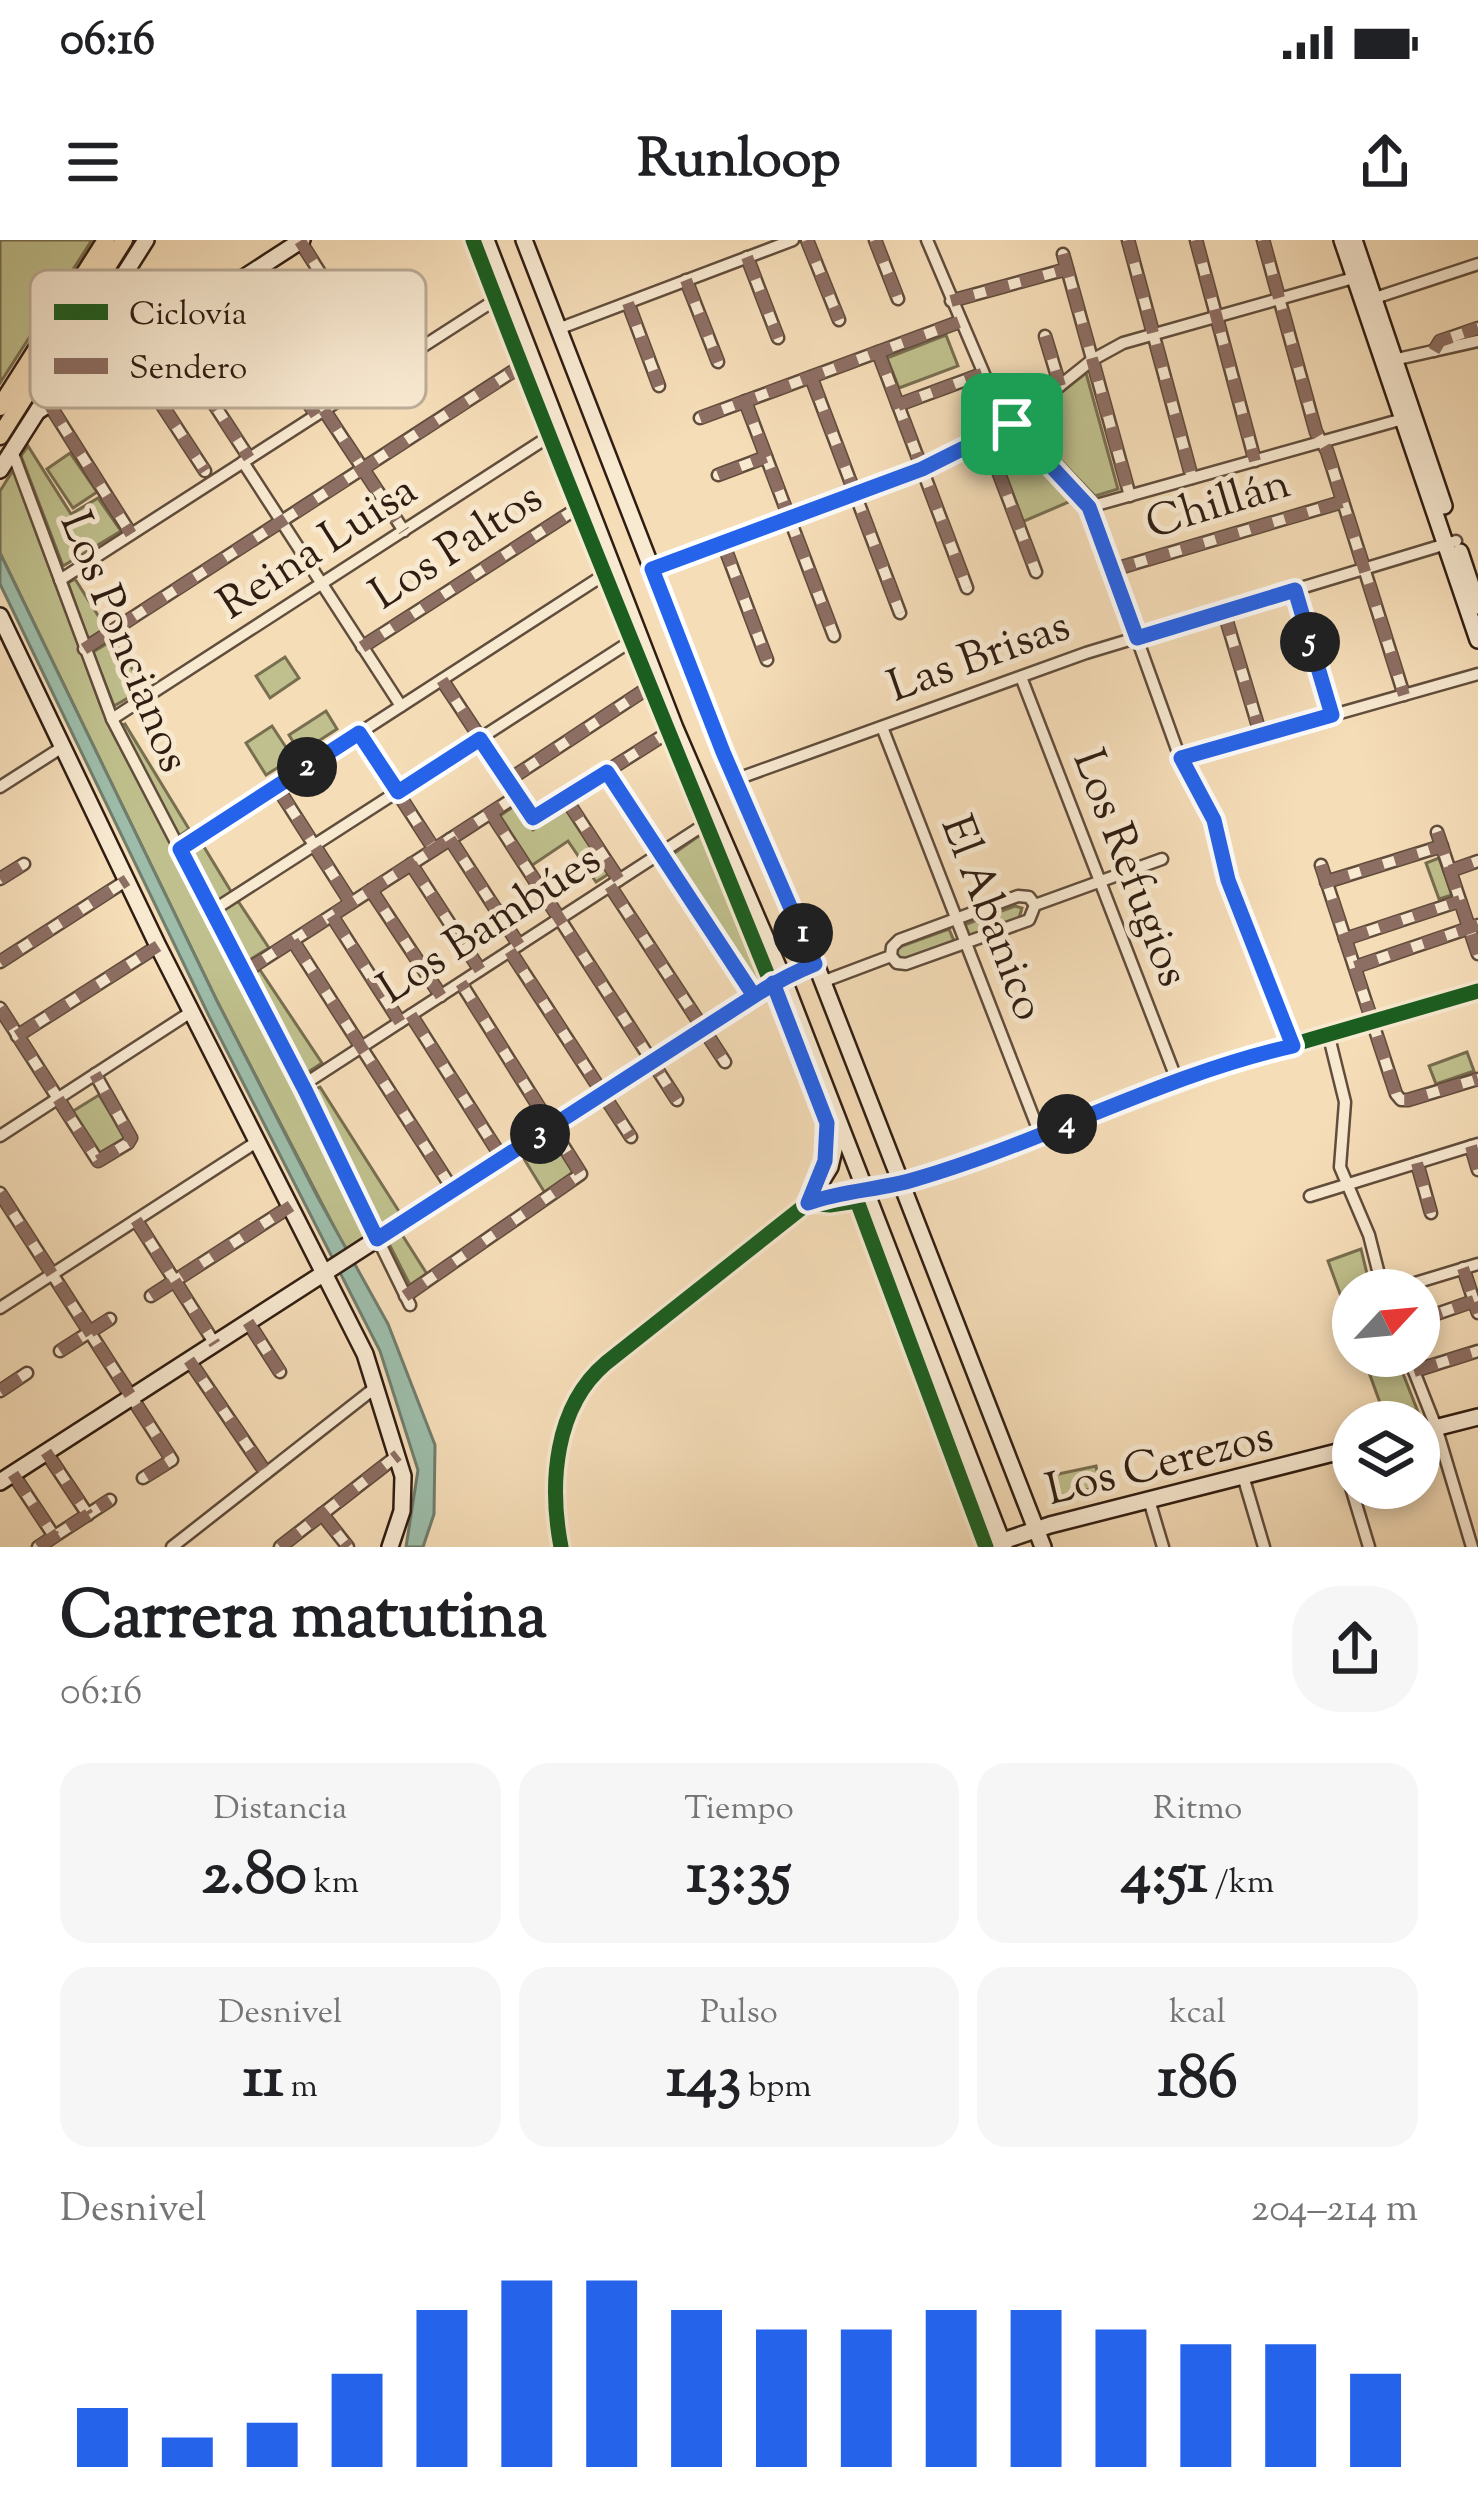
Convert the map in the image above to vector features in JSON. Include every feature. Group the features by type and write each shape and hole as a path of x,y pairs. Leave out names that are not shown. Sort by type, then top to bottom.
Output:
{"main road":[{"path":"87,270 106,240"},
{"path":"105,270 124,240"},
{"path":"0,406 30,359"},
{"path":"0,436 30,389"}],"street":[{"path":"127,270 146,240"},
{"path":"485,240 675,728 782,978 997,1545"},
{"path":"524,240 734,780 815,964 1043,1547"},
{"path":"520,328 541,333 558,329 793,240"},
{"path":"808,240 839,320"},
{"path":"875,240 898,298"},
{"path":"928,240 982,374 1012,424 1089,507 1181,758 1214,820 1228,880 1293,1046"},
{"path":"1128,240 1192,478"},
{"path":"1196,240 1255,460"},
{"path":"1263,240 1404,694"},
{"path":"1342,240 1390,361 1478,640"},
{"path":"1354,240 1360,276"},
{"path":"257,270 301,241 319,270"},
{"path":"1063,254 1130,496"},
{"path":"747,257 778,338"},
{"path":"1368,300 1478,264"},
{"path":"951,301 1067,269"},
{"path":"652,569 922,469 986,439 1111,348 1360,276"},
{"path":"686,280 718,362"},
{"path":"426,344 506,293"},
{"path":"628,303 659,386"},
{"path":"700,418 959,322"},
{"path":"1434,351 1440,341 1478,328"},
{"path":"1045,336 1060,386"},
{"path":"1390,361 1478,342"},
{"path":"878,352 967,588"},
{"path":"84,649 532,359"},
{"path":"898,405 982,374"},
{"path":"811,377 900,613"},
{"path":"745,401 834,636"},
{"path":"0,470 44,408 131,534"},
{"path":"164,408 205,471"},
{"path":"214,408 281,522 401,706"},
{"path":"317,408 404,531"},
{"path":"60,580 326,408"},
{"path":"1089,507 1409,418"},
{"name":"Reina Luisa","path":"112,719 560,430"},
{"path":"986,439 1036,572"},
{"name":"Los Poncianos","path":"12,452 112,719 303,1085 408,1300 577,1179 581,1171 552,1126"},
{"path":"718,475 766,457"},
{"name":"Los Paltos","path":"362,646 587,502"},
{"name":"Chillán","path":"1112,570 1342,502"},
{"path":"723,543 767,660"},
{"path":"1451,543 1478,606"},
{"name":"Las Brisas","path":"734,780 1137,638 1451,543"},
{"path":"180,849 614,569"},
{"path":"1295,590 1332,715"},
{"path":"1224,612 1261,736"},
{"path":"0,616 158,946 360,1341 398,1455 404,1498 390,1547"},
{"path":"212,911 639,635"},
{"path":"1181,758 1478,674"},
{"name":"Los Refugios","path":"1021,677 1178,1083"},
{"path":"442,680 533,818 675,728"},
{"path":"507,781 657,682"},
{"name":"El Abanico","path":"882,727 1040,1134"},
{"path":"359,733 434,849"},
{"path":"0,787 64,746"},
{"path":"607,772 754,996"},
{"path":"277,787 351,903"},
{"path":"244,972 517,796"},
{"path":"566,799 725,1063"},
{"path":"491,813 677,1100"},
{"name":"Los Bambúes","path":"303,1085 713,819"},
{"path":"1437,832 1460,901 1474,926 1478,954"},
{"path":"450,839 631,1137"},
{"path":"1326,882 1442,846"},
{"path":"1036,905 1162,859"},
{"path":"1450,872 1478,861"},
{"path":"0,879 24,864"},
{"path":"411,864 480,970"},
{"path":"1321,865 1401,1100 1478,1079"},
{"path":"0,962 127,880"},
{"path":"371,890 441,996"},
{"path":"891,956 899,940 1022,896 1036,905"},
{"path":"1345,939 1460,901"},
{"path":"891,956 906,964 1029,920 1036,905"},
{"path":"332,916 502,1158"},
{"path":"1354,967 1474,926"},
{"path":"293,940 453,1190"},
{"path":"17,1036 158,946"},
{"path":"822,982 891,956"},
{"path":"54,1536 6,1478 782,978 815,964"},
{"path":"461,983 552,1126"},
{"path":"808,1203 900,1182 1178,1083 1478,991"},
{"path":"0,1008 98,1161 131,1138 95,1075"},
{"path":"0,1136 191,1012"},
{"path":"1329,1036 1345,1102 1340,1162 1378,1269"},
{"path":"561,1547 557,1470 567,1420 583,1388 606,1364 808,1203 830,1167 839,1126"},
{"path":"0,1307 258,1142"},
{"path":"1310,1196 1475,1145 1478,1170"},
{"path":"1417,1163 1431,1213"},
{"path":"0,1193 172,1460 143,1478"},
{"path":"151,1296 292,1206"},
{"path":"136,1220 215,1343"},
{"path":"1440,1275 1478,1264"},
{"path":"1440,1315 1476,1307 1463,1268"},
{"path":"60,1351 110,1319"},
{"path":"248,1322 280,1372"},
{"path":"1440,1363 1478,1351"},
{"path":"189,1360 266,1473"},
{"path":"2,1384 27,1373"},
{"path":"176,1546 376,1387"},
{"path":"1440,1427 1478,1417"},
{"path":"46,1452 88,1515"},
{"name":"Los Cerezos","path":"997,1545 1037,1529 1332,1454"},
{"path":"280,1547 398,1455"},
{"path":"1440,1464 1472,1547"},
{"path":"1243,1476 1264,1547"},
{"path":"38,1547 110,1500"},
{"path":"1149,1500 1163,1547"},
{"path":"1361,1509 1370,1547"},
{"path":"322,1514 348,1547"}],"green space":[{"path":"0,240 92,240 73,270 30,270 30,336 0,383"},
{"path":"946,335 958,366 899,388 887,358"},
{"path":"1086,373 1118,489 1095,496 1024,422"},
{"path":"1009,437 1071,501 1022,522 993,444"},
{"path":"28,446 71,514 98,498 121,531 63,566 21,456"},
{"path":"70,453 97,492 73,508 47,469"},
{"path":"12,472 102,709 367,1235 346,1250 217,1001 0,553 0,491"},
{"path":"75,579 106,628 88,639 68,583"},
{"path":"113,640 145,688 114,706 93,652"},
{"path":"285,657 299,678 270,698 256,676"},
{"path":"326,711 337,729 300,753 289,735"},
{"path":"125,724 189,829 179,836 121,726"},
{"path":"272,726 293,758 266,775 246,743"},
{"path":"516,805 533,830 566,808 610,873 596,882 568,841 531,866 498,817"},
{"path":"703,833 762,984 754,990 666,859"},
{"path":"201,842 232,893 215,903 188,851"},
{"path":"1439,858 1452,895 1439,899 1426,863"},
{"path":"238,901 269,948 246,962 221,912"},
{"path":"1015,906 1022,908 1019,918 968,937 964,925"},
{"path":"949,929 954,941 903,960 894,954 899,947"},
{"path":"260,970 322,1063 305,1074 254,973"},
{"path":"1467,1052 1474,1071 1436,1084 1429,1066"},
{"path":"320,1087 400,1213 379,1225 315,1089"},
{"path":"99,1095 126,1139 97,1157 70,1113"},
{"path":"552,1134 573,1168 572,1176 545,1193 521,1154"},
{"path":"399,1230 427,1274 410,1285 386,1238"},
{"path":"1361,1249 1366,1269 1332,1272 1328,1261"},
{"path":"1371,1377 1404,1377 1414,1401 1379,1401"},
{"path":"1096,1466 1100,1487 1054,1497 1049,1476"}],"shaded area":[{"path":"0,553 217,1001 388,1324 435,1445 434,1514 423,1547 406,1547 418,1470 380,1351 209,1016 0,584"}],"marked path":[{"path":"807,240 839,320"},
{"path":"875,240 898,299"},
{"path":"1128,240 1192,478"},
{"path":"1196,240 1255,461"},
{"path":"1263,240 1316,432 1327,451 1404,695"},
{"path":"300,241 318,270"},
{"path":"1063,254 1130,496"},
{"path":"747,257 778,338"},
{"path":"951,301 1067,269"},
{"path":"686,280 718,362"},
{"path":"628,303 659,386"},
{"path":"700,418 959,322"},
{"path":"1434,351 1440,341 1478,328"},
{"path":"1045,336 1060,386"},
{"path":"878,352 967,588"},
{"path":"84,649 528,362"},
{"path":"898,405 982,374"},
{"path":"811,377 900,613"},
{"path":"745,401 834,636"},
{"path":"52,408 131,534"},
{"path":"164,408 205,471"},
{"path":"216,408 249,458"},
{"path":"311,408 316,415"},
{"path":"324,410 404,531"},
{"path":"986,439 1036,572"},
{"path":"718,475 766,457"},
{"path":"1112,570 1342,502"},
{"path":"362,647 584,504"},
{"path":"723,543 767,660"},
{"path":"1295,590 1332,715"},
{"path":"1224,612 1261,736"},
{"path":"442,680 533,818 675,728"},
{"path":"507,781 657,682"},
{"path":"359,733 434,849"},
{"path":"606,772 754,996"},
{"path":"277,787 351,903"},
{"path":"566,799 619,880"},
{"path":"244,972 501,806"},
{"path":"491,813 677,1100"},
{"path":"1437,832 1478,954"},
{"path":"450,839 519,945"},
{"path":"1326,882 1442,846"},
{"path":"1450,871 1478,861"},
{"path":"0,879 24,864"},
{"path":"411,864 480,970"},
{"path":"1321,865 1396,1094 1408,1100 1478,1079"},
{"path":"0,962 127,880"},
{"path":"610,886 725,1062"},
{"path":"371,890 441,996"},
{"path":"1345,939 1460,901"},
{"path":"332,916 400,1022"},
{"path":"1355,967 1478,925"},
{"path":"293,941 453,1190"},
{"path":"17,1036 158,946"},
{"path":"510,951 631,1137"},
{"path":"405,1296 581,1174 461,983"},
{"path":"0,1008 98,1161 131,1138 95,1074"},
{"path":"411,1015 502,1158"},
{"path":"1471,1146 1478,1170"},
{"path":"1417,1163 1431,1213"},
{"path":"0,1193 172,1460 143,1478"},
{"path":"151,1296 291,1206"},
{"path":"136,1220 215,1344"},
{"path":"1463,1268 1478,1313"},
{"path":"1440,1313 1474,1301"},
{"path":"60,1351 110,1319"},
{"path":"248,1322 280,1372"},
{"path":"1440,1363 1478,1351"},
{"path":"189,1360 266,1473"},
{"path":"0,1391 27,1373"},
{"path":"46,1452 88,1515"},
{"path":"280,1547 398,1455"},
{"path":"13,1474 54,1536"},
{"path":"38,1547 110,1500"},
{"path":"322,1514 348,1547"}],"cycle path":[{"path":"473,240 824,1114 828,1145 808,1203 857,1201 986,1547"},
{"path":"561,1547 556,1498 560,1448 575,1401 589,1381 808,1203 852,1190 912,1181 1243,1059 1478,991"}],"route":[{"path":"1012,424 922,469 652,569 723,752 815,964 782,978 773,983 754,996 607,772 533,818 480,739 398,792 359,733 180,849 377,1239 754,996 771,985 773,983 827,1123 825,1161 808,1203 852,1190 912,1181 1232,1063 1293,1046 1228,880 1214,820 1181,758 1332,715 1295,590 1137,638 1089,507 1012,424"}]}
